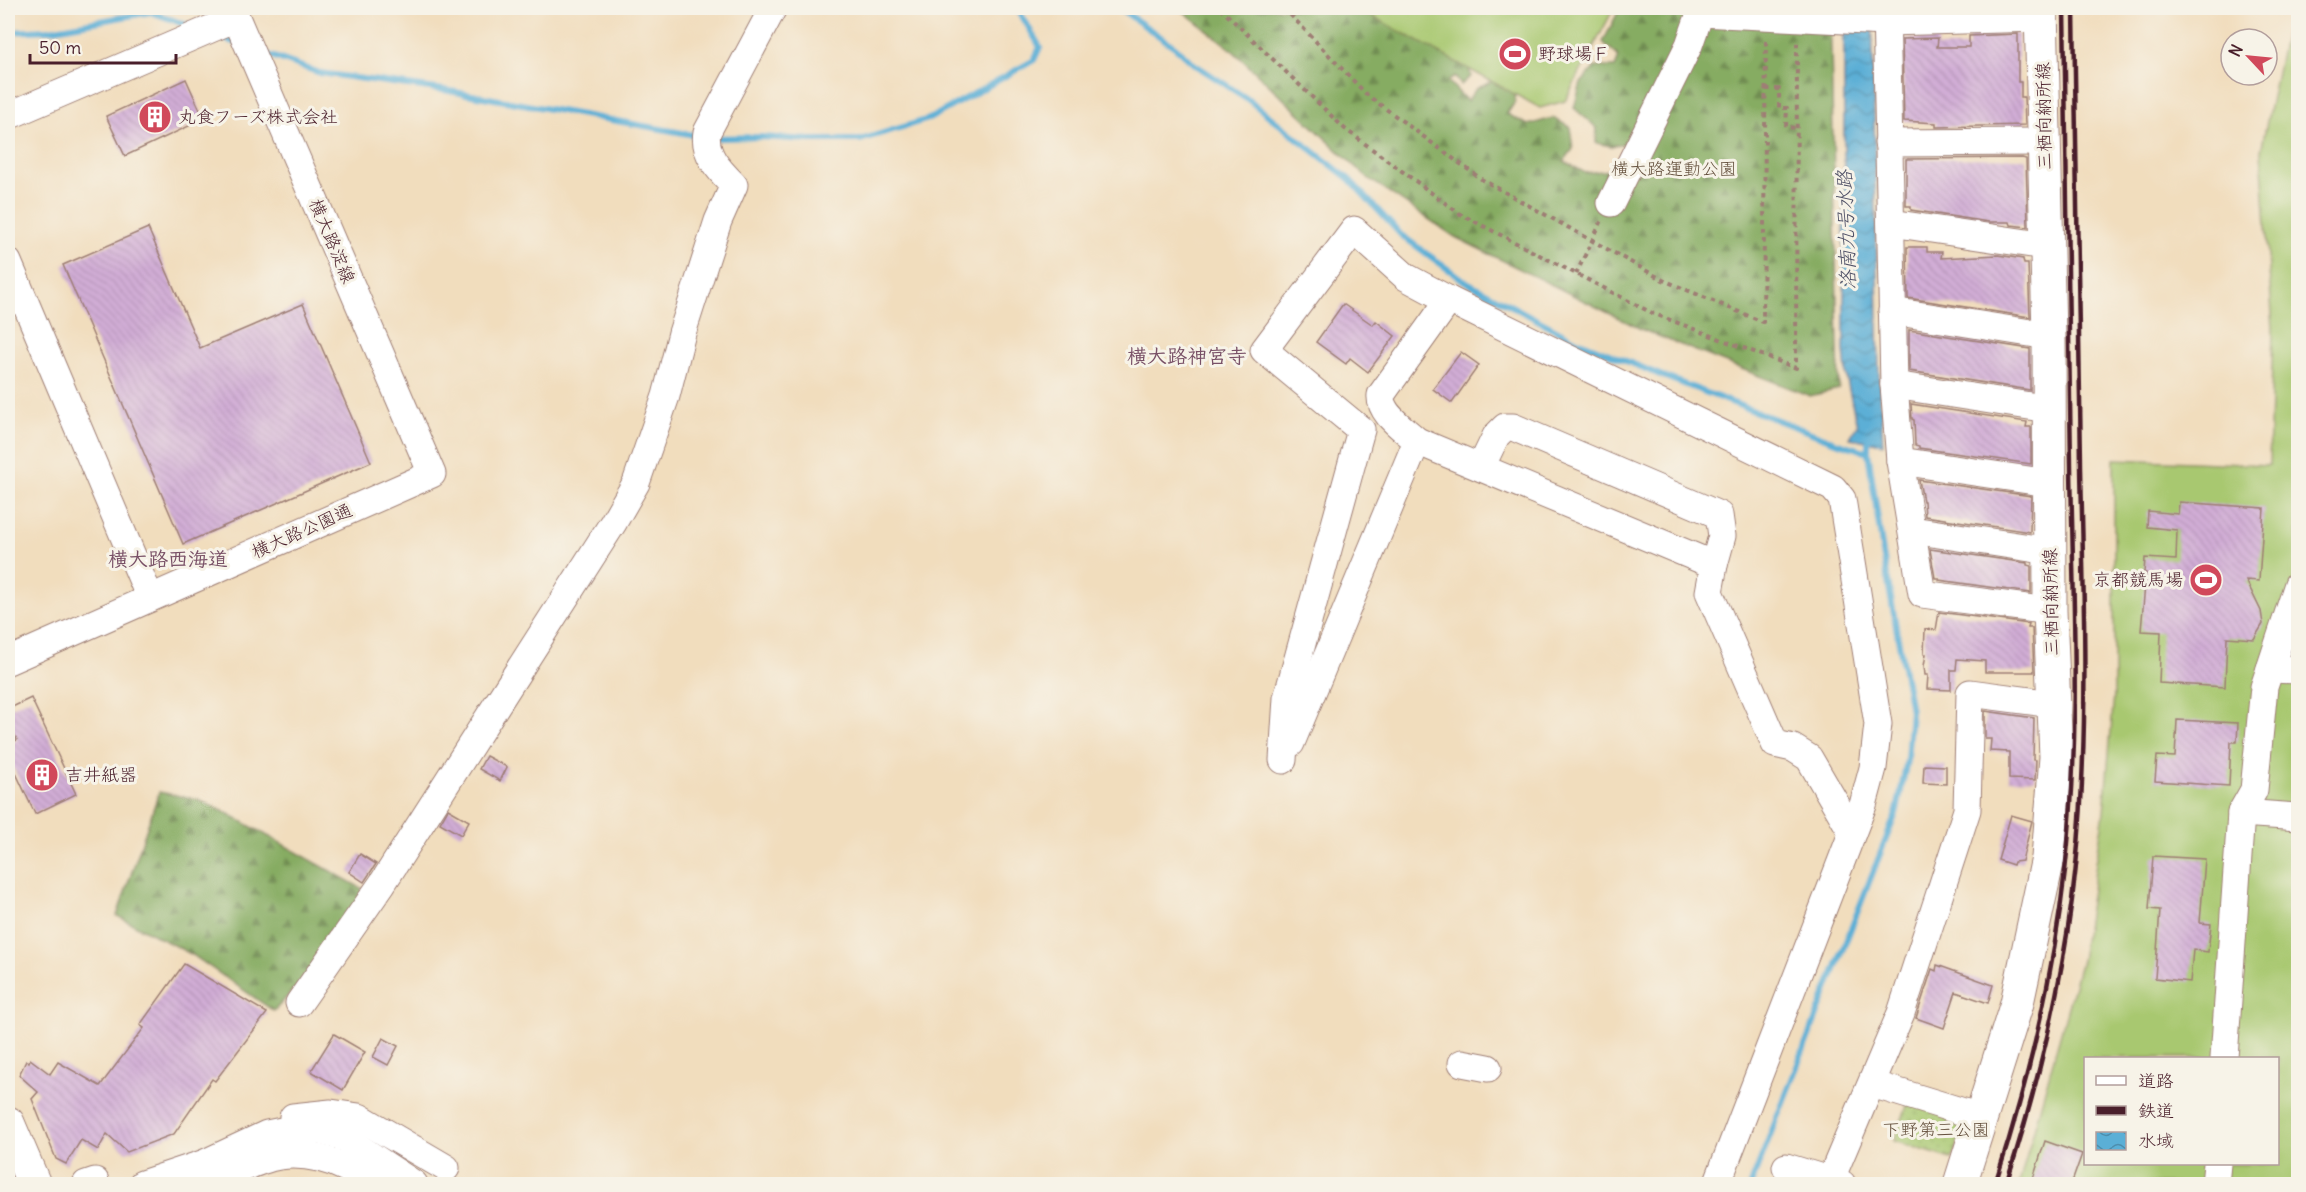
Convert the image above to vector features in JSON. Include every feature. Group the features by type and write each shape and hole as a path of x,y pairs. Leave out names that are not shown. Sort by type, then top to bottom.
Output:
{"main road":[{"name":"三栖向納所線","path":"1960,1185 2017,1003 2048,858 2056,757 2050,611 2049,336 2046,142 2041,13"},
{"path":"8,1123 34,1185"}],"street":[{"path":"299,1003 382,884 613,523 636,483 666,396 682,333 715,232 734,185 710,156 706,137 773,8"},
{"path":"1611,203 1689,45 1701,10 1827,20 2041,13"},
{"path":"8,116 234,13"},
{"name":"横大路淀線","path":"234,13 432,474"},
{"path":"1882,17 1891,223 1894,385 1900,461 1922,594 2050,611"},
{"path":"1888,143 2046,142"},
{"path":"1891,223 2046,246"},
{"path":"1417,441 1283,760 1287,698 1362,430 1264,350 1354,230 1406,277 1833,488 1842,499 1878,724 1873,768 1863,805 1717,1185"},
{"path":"8,262 150,598"},
{"path":"1449,300 1381,395 1384,410 1417,441 1714,565"},
{"path":"1892,311 2049,336"},
{"path":"1894,385 2049,409"},
{"path":"1481,467 1496,436 1505,427 1513,427 1719,515 1722,536 1708,592 1775,744 1793,748 1809,758 1852,832"},
{"path":"1900,461 2049,483"},
{"name":"横大路公園通","path":"8,661 432,474"},
{"path":"1912,530 2050,551"},
{"path":"2224,1057 2241,813 2254,790 2264,687 2298,584"},
{"path":"2270,669 2298,670"},
{"path":"1786,1167 1836,1183 1901,1013 1967,810 1970,693 2053,704"},
{"path":"2241,813 2298,817"},
{"path":"1462,1064 1488,1068"},
{"path":"1872,1084 1980,1118"},
{"path":"184,1169 210,1142 228,1134 296,1116 361,1135 433,1178"},
{"path":"142,1185 205,1163 267,1134 292,1129 319,1131 343,1137 433,1178"},
{"path":"209,1185 266,1159 288,1155 327,1160 370,1184"},
{"path":"2216,1185 2217,1165"}],"path":[{"path":"1766,89 1779,89 1779,108 1787,108 1786,127 1797,128"},
{"path":"1576,274 1611,203"}],"green space":[{"name":"横大路運動公園","path":"1179,8 1371,8 1467,62 1471,76 1461,85 1455,77 1448,81 1467,101 1476,89 1501,77 1515,82 1515,102 1507,114 1528,125 1553,118 1570,127 1573,149 1564,161 1585,173 1610,170 1626,143 1611,146 1596,143 1597,128 1574,108 1581,83 1595,67 1615,67 1619,57 1603,42 1620,8 1830,8 1839,389 1810,396 1643,330 1455,237 1365,176 1232,50"},
{"name":"野球場Ｆ","path":"1357,8 1614,8 1565,101 1540,108"},
{"name":"京都競馬場","path":"2290,8 2298,8 2298,1184 2019,1184 2081,960 2104,812 2114,695 2114,459 2269,465 2273,329 2261,151 2274,87 2279,87 2279,62"},
{"path":"159,792 196,799 227,813 368,892 298,985 274,1011 191,954 117,916"},
{"name":"下野第三公園","path":"1910,1098 1967,1116 1952,1159 1894,1141"}],"water":[{"name":"洛南九号水路","path":"1844,8 1872,8 1879,379 1883,444 1850,438 1857,425 1847,381 1844,351"}],"building":[{"path":"2018,34 2018,82 2021,82 2021,97 2024,97 2025,125 1936,127 1936,123 1904,121 1902,39 1938,38 1937,47 1969,47 1969,36"},
{"name":"丸食フーズ株式会社","path":"186,79 204,119 125,156 106,116"},
{"path":"1906,159 2026,159 2028,227 2011,225 2010,222 1989,222 1911,210 1911,206 1906,206"},
{"path":"148,228 200,348 303,304 371,462 183,544 63,265"},
{"path":"1907,247 1927,247 1927,252 1942,252 1941,258 1998,255 2023,259 2024,264 2028,264 2030,317 1908,298"},
{"path":"1343,304 1373,325 1376,321 1395,336 1368,372 1350,358 1346,364 1316,342"},
{"path":"1909,330 2030,349 2030,390 1909,371"},
{"path":"1461,352 1479,365 1452,403 1433,389"},
{"path":"1911,404 2027,422 2026,427 2031,427 2031,464 1919,448 1915,445"},
{"path":"1919,480 2031,496 2030,532 1925,516"},
{"path":"2179,502 2264,508 2259,581 2246,580 2261,611 2263,624 2254,639 2227,637 2225,687 2159,683 2161,632 2141,631 2146,573 2144,573 2145,558 2176,560 2177,530 2147,527 2148,511 2178,514"},
{"path":"1930,549 2027,563 2031,566 2031,593 1939,580 1935,578"},
{"path":"1939,612 2029,624 2028,628 2032,628 2034,672 1985,672 1985,661 1957,659 1956,670 1951,670 1951,690 1927,689 1928,675 1925,675 1924,666 1925,629 1936,630"},
{"name":"吉井紙器","path":"31,698 76,794 35,814 8,756 8,745 17,740 8,720 8,709"},
{"path":"1985,711 2034,718 2035,780 2009,779 2009,752 1990,751 1991,739 1985,739"},
{"path":"2177,720 2238,723 2237,742 2231,742 2229,786 2155,781 2157,756 2175,757"},
{"path":"486,756 507,767 500,781 479,769"},
{"path":"1924,765 1946,766 1946,784 1923,783"},
{"path":"448,809 469,821 461,835 440,823"},
{"path":"2011,815 2032,821 2022,861 2014,862 2013,865 1998,860"},
{"path":"360,854 376,864 364,882 349,872"},
{"path":"2153,856 2205,859 2200,923 2211,924 2208,952 2193,950 2190,982 2155,978 2160,910 2149,909"},
{"path":"184,964 267,1013 215,1081 212,1079 174,1134 127,1152 107,1134 98,1150 81,1140 66,1164 56,1159 32,1099 38,1092 19,1075 26,1061 29,1062 30,1059 50,1074 58,1062 100,1086 144,1028 140,1025"},
{"path":"1937,965 1993,985 1988,1003 1956,992 1944,1028 1916,1018 1932,969 1936,971"},
{"path":"334,1034 365,1052 343,1090 311,1071"},
{"path":"383,1038 398,1046 388,1065 373,1057"},
{"path":"2045,1141 2082,1154 2071,1185 2031,1185"}],"waterway":[{"path":"713,138 860,140 929,119 1034,60 1040,47 1019,11 1024,8"},
{"path":"1119,8 1175,47 1194,64 1246,98 1349,179 1401,235 1463,280 1575,340 1835,442 1868,452"},
{"path":"8,32 49,30 151,12 192,27"},
{"path":"215,36 240,44"},
{"path":"260,52 320,73 444,90 700,136"},
{"path":"1751,1184 1897,811 1907,760 1911,711 1883,553 1868,452 1868,434"}],"railway":[{"path":"1995,1184 2028,1069 2054,950 2065,871 2073,770 2074,618 2064,8"},
{"path":"2006,1184 2035,1086 2058,986 2074,884 2082,782 2084,624 2074,8"}],"place":[{"name":"野球場Ｆ","path":"1515,54"},
{"name":"丸食フーズ株式会社","path":"155,117"},
{"name":"京都競馬場","path":"2206,580"},
{"name":"吉井紙器","path":"42,775"}],"district":[{"name":"横大路神宮寺","path":"1187,356"},
{"name":"横大路西海道","path":"168,559"}]}
